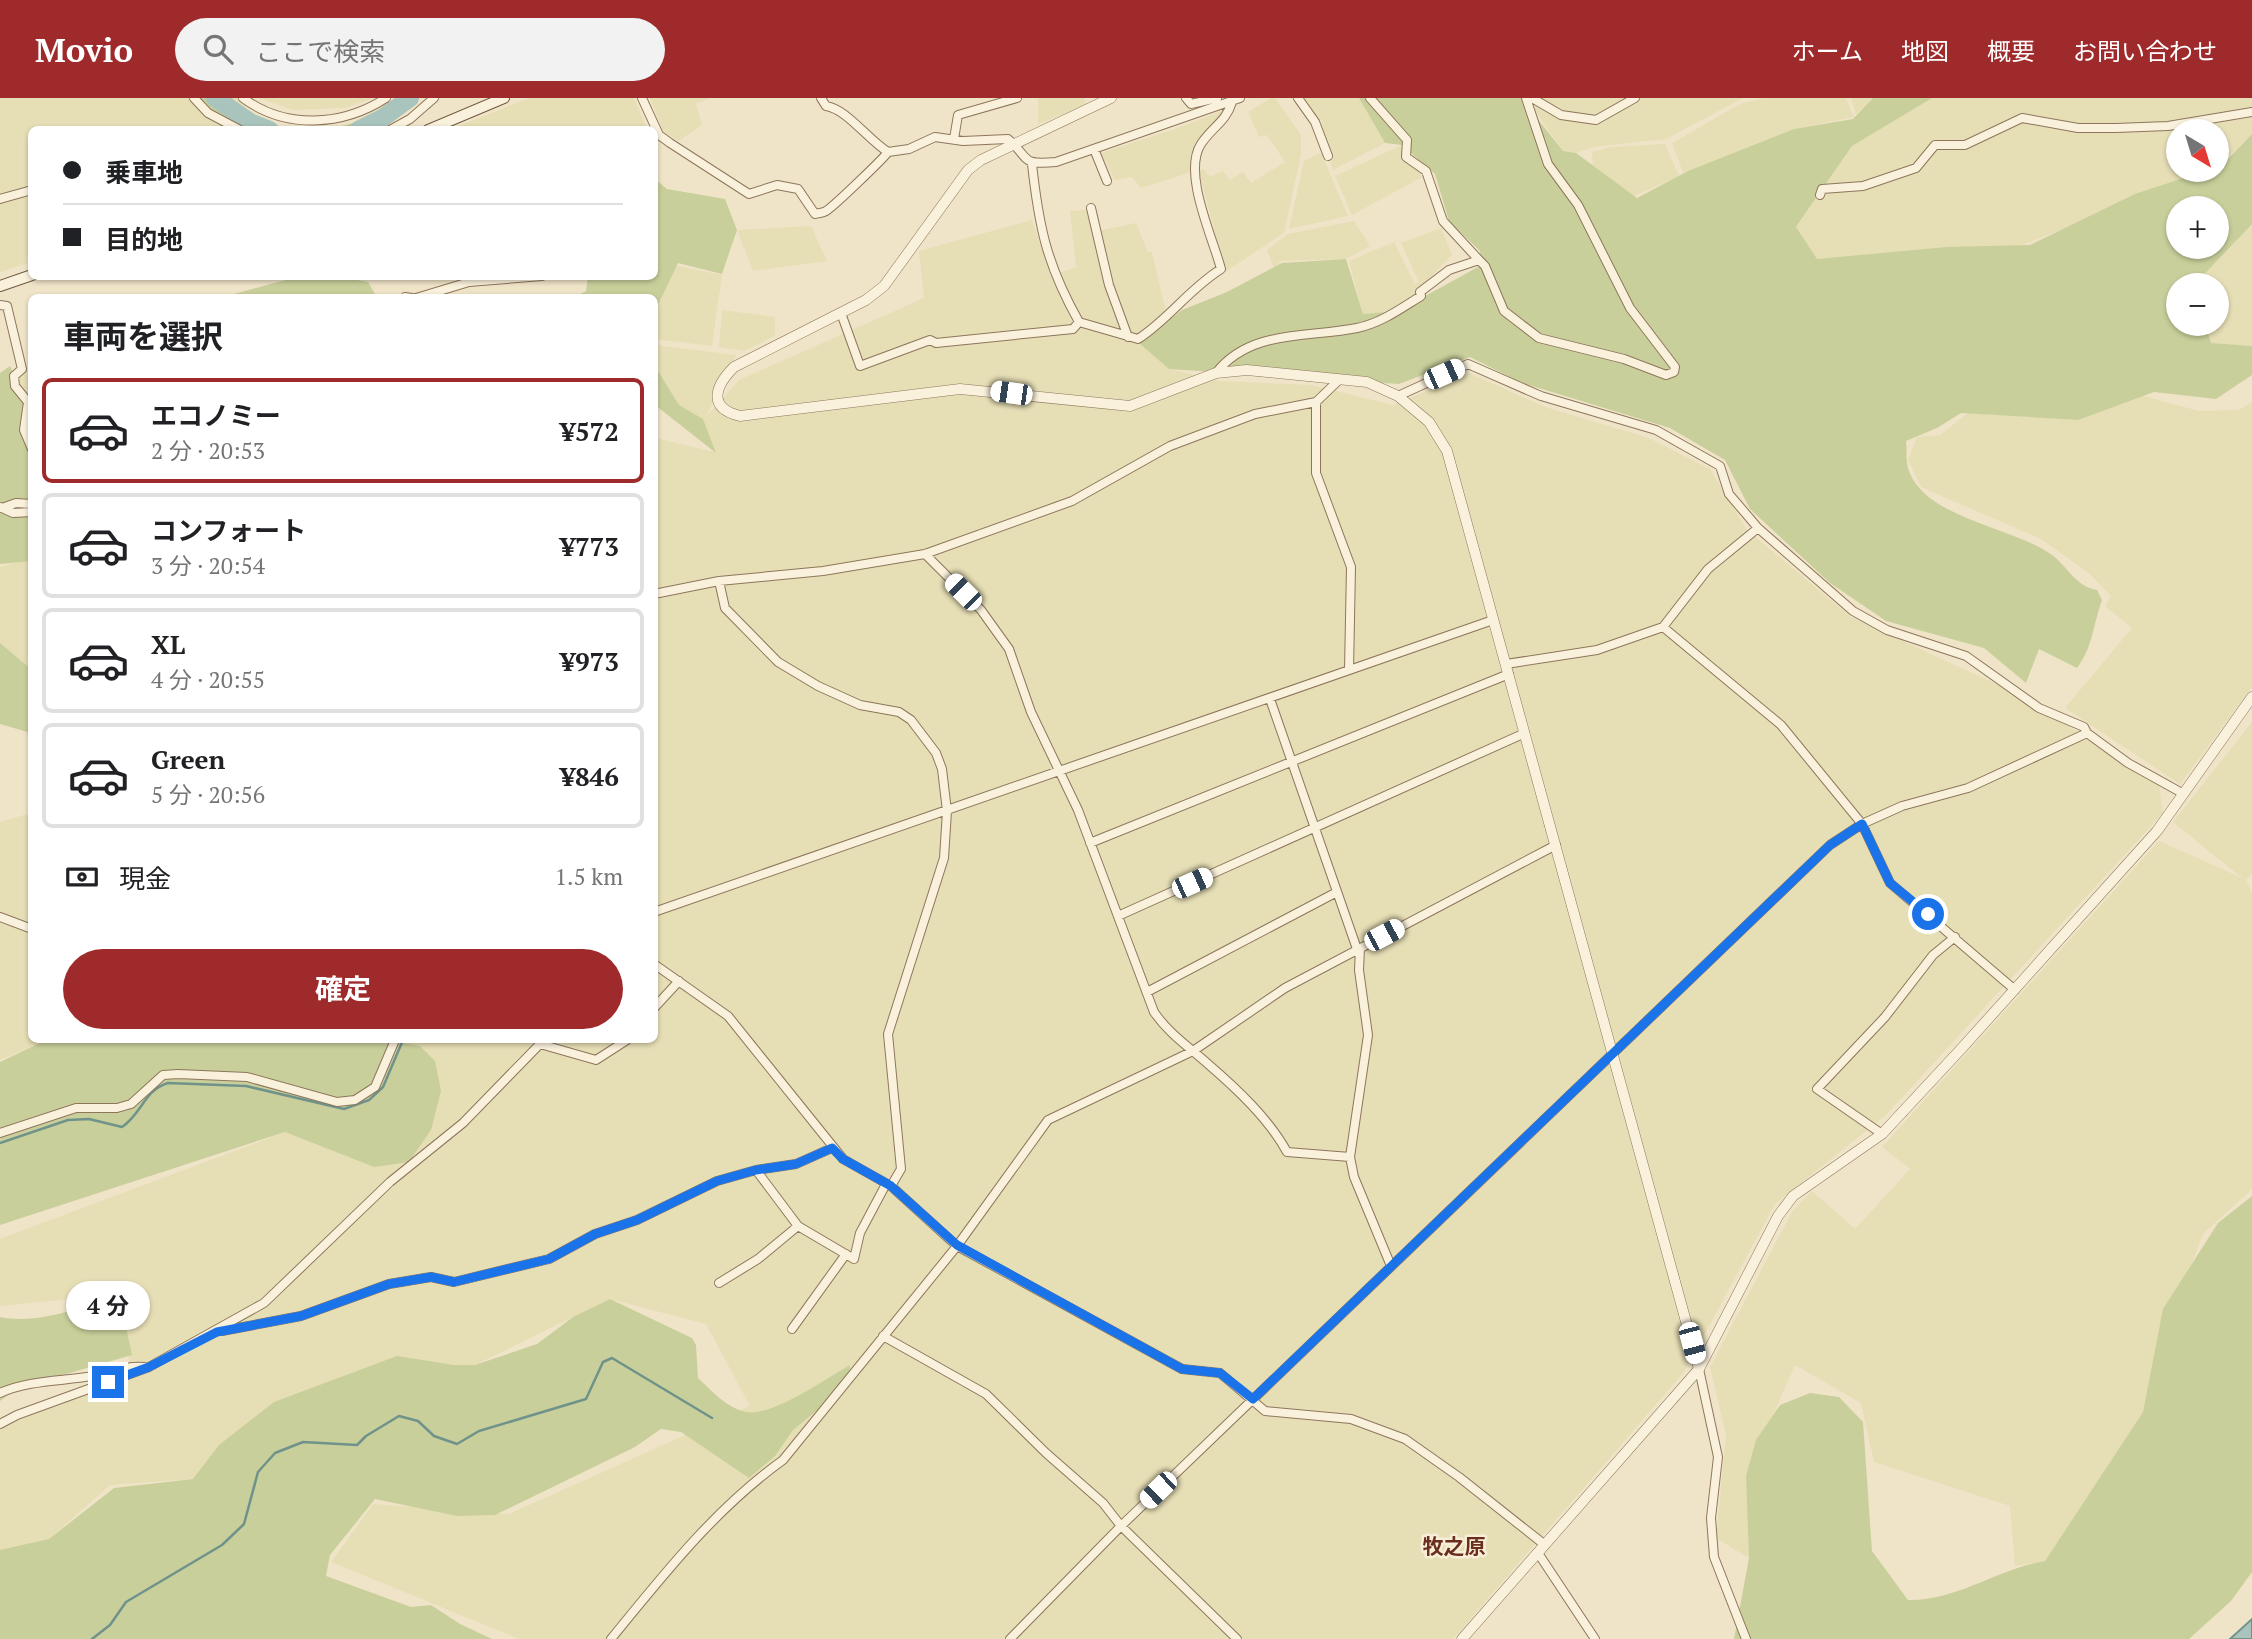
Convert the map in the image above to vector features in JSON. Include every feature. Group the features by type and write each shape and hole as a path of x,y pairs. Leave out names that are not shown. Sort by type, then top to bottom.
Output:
{"main road":[{"path":"438,126 504,98"},
{"path":"0,286 28,276"}],"street":[{"path":"194,98 208,113 232,126"},
{"path":"243,98 284,119 318,120 343,118 386,98"},
{"path":"397,126 410,119 434,98"},
{"path":"642,98 653,126"},
{"path":"821,98 826,106 838,107 871,142 888,152 908,149 935,137 1008,139 1020,156 1032,164 1056,162 1233,99"},
{"path":"954,139 958,115 1017,98"},
{"path":"1111,98 1097,101 968,170 884,286 841,313 734,367 721,380 717,396 720,405 727,412 740,416 960,389 1130,406 1216,373 1247,370 1367,382 1398,396 1429,422 1447,451 1699,1369 1718,1457 1711,1518 1714,1557 1746,1639"},
{"path":"1186,98 1191,104 1217,98"},
{"path":"1298,98 1315,121 1328,156"},
{"path":"1370,98 1407,140 1406,157 1426,171 1443,221 1485,266 1504,311 1539,338 1624,359 1666,375 1674,372 1675,367 1630,308 1577,205 1548,164 1526,98"},
{"path":"1532,98 1551,111 1596,120 1635,98"},
{"path":"1544,98 1551,111"},
{"path":"1032,164 1039,223 1049,261 1079,322 1138,339 1157,326 1186,296 1220,269 1196,185 1196,161 1200,144 1228,116 1233,99"},
{"path":"1820,195 1822,189 1863,186 1916,168 1935,145 1965,145 2022,118 2078,128 2116,128 2168,126 2252,112"},
{"path":"658,138 749,194 777,185 797,189 815,214 827,211 865,172 876,168 888,152"},
{"path":"1094,149 1107,181"},
{"path":"0,199 28,191"},
{"path":"1091,208 1109,285 1128,337"},
{"path":"1216,373 1225,362 1273,337 1357,328 1387,318 1420,296 1420,292 1449,270 1479,260"},
{"path":"428,294 469,282 493,280"},
{"path":"0,305 7,306 22,369 14,376 15,386 28,401 24,430 28,440"},
{"path":"841,313 860,366 930,340 936,343 1073,329 1079,322"},
{"path":"1398,396 1468,364 1541,396 1657,430 1720,466 1729,494 1758,528 1853,611 1887,630 1966,656 2039,708 2084,727 2087,733 2128,763 2182,793"},
{"path":"658,593 719,581 823,570 925,554 1072,501 1170,446 1255,414 1316,402 1340,379"},
{"path":"1316,402 1316,472 1350,567 1349,670"},
{"path":"1,508 16,503 28,504"},
{"path":"1,508 13,513 28,512"},
{"path":"1090,843 1292,762 1508,669 1597,650 1663,627 1708,569 1758,528"},
{"path":"925,554 981,610 1009,649 1031,712 1090,843 1147,992 1167,1031 1194,1051 1275,1131 1287,1153 1350,1157"},
{"path":"719,581 725,608 778,662 818,687 860,705 899,712 911,720 936,753 942,769 947,811 944,858 888,1034 901,1169 860,1233 854,1259 798,1226 756,1170"},
{"path":"658,911 1493,620"},
{"path":"1663,627 1781,725 1862,824 1890,883 2015,990"},
{"path":"1462,1639 1699,1369 1777,1216 1793,1196 1882,1134 2015,990 2157,831 2252,697"},
{"path":"1270,699 1359,948 1359,970 1368,1035 1350,1157 1354,1177 1391,1266"},
{"path":"1118,916 1525,733"},
{"path":"1010,1639 1121,1526 1830,845 1862,824 1902,806 1968,788 2087,733"},
{"path":"611,1639 685,1546 746,1486 783,1460 957,1245 1048,1120 1194,1051 1284,988 1556,845"},
{"path":"1147,992 1337,892"},
{"path":"0,917 28,928"},
{"path":"1882,1134 1817,1088 1885,1017 1933,955 1955,937"},
{"path":"658,967 728,1016 843,1159 889,1185 957,1245 1182,1369 1220,1373 1265,1411 1351,1419 1405,1439 1528,1529 1595,1639"},
{"path":"658,1004 679,981"},
{"path":"0,1133 76,1108 117,1108 131,1104 163,1075 247,1077 337,1102 355,1100 375,1087 394,1043"},
{"path":"0,1424 17,1415 149,1367 217,1332 264,1303 390,1182 463,1123 540,1044 596,1060 622,1043"},
{"path":"217,1332 301,1316 389,1284 431,1277 454,1282 549,1259 595,1234 637,1220 717,1181 756,1170 796,1164 832,1148"},
{"path":"719,1283 758,1259 798,1226"},
{"path":"792,1329 846,1254"},
{"path":"884,1336 986,1394 1046,1453 1103,1503 1121,1526 1237,1639"},
{"path":"0,1393 44,1382 107,1373 128,1366 149,1367"}],"shaded area":[{"path":"0,98 248,98 237,126 28,126 28,263 0,272"},
{"path":"258,98 374,98 345,108 293,110"},
{"path":"529,98 634,98 646,126 459,126"},
{"path":"650,98 710,98 696,104 702,125 678,141 663,131"},
{"path":"1038,98 1084,98 1086,105 1038,124"},
{"path":"1275,98 1301,135 1301,154 1284,233 1225,272 1199,171 1204,169 1210,177 1223,171 1230,180 1243,172 1251,183 1285,162 1267,135 1259,137 1248,112"},
{"path":"1303,98 1359,98 1385,143 1333,170 1321,121"},
{"path":"1526,98 1743,98 1666,139 1593,147 1576,153 1563,151"},
{"path":"1764,98 1846,98 1854,117 1794,129 1683,173 1672,143 1740,104"},
{"path":"1851,98 1873,98 1856,115"},
{"path":"1931,98 2252,98 2252,134 2230,155 2230,119 2166,119 2166,182 2185,182 2019,246 1816,259 1796,228 1852,146"},
{"path":"1226,109 1224,116 1194,144 1192,172 1141,188 1132,177 1115,180 1101,153 1181,127"},
{"path":"1665,144 1679,176 1634,196 1593,166 1592,152 1610,147"},
{"path":"1402,145 1422,177 1352,215 1335,176"},
{"path":"1321,153 1348,216 1289,229 1304,161"},
{"path":"1087,210 1097,231 1136,223 1148,252 1152,252 1166,312 1135,335 1079,318 1058,274 1076,267 1070,211"},
{"path":"1032,220 1051,275 1073,323 1139,343 1169,369 1219,381 1311,385 1393,405 1469,373 1545,407 1649,438 1710,469 1746,529 1851,617 2022,696 2159,784 2163,813 1886,1115 1775,1204 1684,1372 1453,1639 519,1639 331,1562 373,1504 509,1514 750,1406 706,1324 610,1299 475,1365 193,1479 110,1485 49,1539 0,1553 0,1428 131,1373 119,1294 0,1306 0,1239 285,1132 374,1167 378,1043 658,1043 658,439 715,452 703,419 679,405 658,369 658,345 736,355 706,417 739,380 924,298 919,251"},
{"path":"2252,220 2252,346 2210,343 2208,336 2229,336 2229,273 2205,273 2217,259 2229,259 2229,246"},
{"path":"1354,221 1370,246 1346,259 1281,261 1274,268 1267,250 1288,234"},
{"path":"811,226 827,261 753,271 737,230"},
{"path":"1441,228 1452,255 1398,311 1363,314 1349,261 1394,242 1415,284 1419,282 1401,243"},
{"path":"673,265 722,275 712,346 658,339 658,302"},
{"path":"722,310 775,317 775,336 744,351 719,347"},
{"path":"28,370 28,430 24,430 24,397 17,373"},
{"path":"2140,395 2199,411 2239,410 2252,402 2252,687 2180,784 2065,708 2132,628 2105,606 2111,596 2090,574 2041,539 1921,487 1908,460 1917,437 1940,435 1968,413 2078,420"},
{"path":"28,561 28,666 0,643 0,567"},
{"path":"2252,722 2252,874 2246,880 2252,893 2252,1189 2203,1234 2151,1372 2143,1412 2045,1561 2015,1566 2010,1506 1874,1462 1861,1403 1795,1365 1746,1476 1749,1558 1716,1538 1726,1435 1710,1367 1792,1212 1812,1191 1855,1229 1910,1169 1882,1147 2159,841 2242,878 2173,822"},
{"path":"28,814 28,1043 39,1043 0,1060 0,822"}],"green space":[{"path":"198,98 232,98 246,115 279,126 241,126 210,112"},
{"path":"417,98 374,126 340,126 368,117 390,102"},
{"path":"1359,98 1521,98 1563,151 1576,153 1637,198 1688,171 1794,129 1853,119 1873,98 1932,98 1852,146 1796,227 1817,259 1947,247 2030,245 2135,194 2172,182 2230,182 2230,157 2252,134 2252,224 2229,248 2229,196 2166,196 2166,259 2219,259 2205,273 2166,273 2166,336 2209,336 2211,343 2252,346 2252,375 2216,399 2154,392 2078,420 1961,413 1937,428 1906,441 1908,468 1917,485 1932,499 1950,511 2036,545 2058,560 2083,585 2097,590 2102,600 2090,644 2077,668 2039,649 2026,683 1984,648 1886,621 1830,583 1750,509 1725,460 1670,428 1522,383 1470,357 1399,384 1169,369 1139,343 1182,310 1227,292 1282,263 1346,259 1363,314 1398,311 1478,267 1480,251 1449,221 1435,174 1402,145 1385,143"},
{"path":"658,182 667,189 725,199 737,230 722,274 678,263 658,305 658,294 580,294 586,291 588,280 658,280"},
{"path":"286,280 357,280 368,282 375,294 234,294"},
{"path":"10,366 24,397 25,429 28,430 28,561 0,564 0,373"},
{"path":"658,371 679,405 703,419 716,453 658,407"},
{"path":"0,643 28,666 28,732 0,724"},
{"path":"40,1043 403,1043 420,1046 435,1061 441,1091 431,1130 409,1162 374,1167 285,1132 0,1225 0,1062"},
{"path":"2252,1196 2252,1572 2231,1601 2189,1639 1734,1639 1749,1558 1746,1476 1756,1440 1780,1405 1810,1393 1839,1397 1863,1422 1872,1551 1908,1600 1943,1595 2045,1561 2143,1412 2163,1309 2218,1223"},
{"path":"119,1294 132,1355 18,1388 0,1401 0,1317 46,1317"},
{"path":"610,1299 692,1338 696,1345 698,1378 720,1398 739,1410 757,1412 770,1409 850,1365 848,1385 793,1430 775,1456 749,1478 681,1432 661,1429 635,1447 495,1515 457,1516 375,1499 330,1555 326,1576 411,1607 431,1605 460,1624 492,1639 0,1639 0,1550 49,1539 114,1488 193,1479 219,1445 274,1402 397,1356 454,1365 475,1365 537,1344 573,1317"}],"water":[{"path":"2252,1619 2252,1639 2230,1639"}],"waterway":[{"path":"215,98 260,126"},
{"path":"366,126 410,98"},
{"path":"0,1143 68,1120 89,1119 122,1127 154,1091 168,1083 246,1086 344,1109 369,1100 383,1087 402,1043"},
{"path":"92,1639 110,1625 126,1602 222,1545 244,1524 258,1472 275,1453 303,1442 357,1445 366,1436 399,1416 418,1421 434,1436 457,1444 479,1431 586,1399 603,1362 612,1358 712,1418"}],"district":[{"name":"牧之原","path":"1454,1547"}],"route":[{"path":"108,1382 149,1367 184,1346 217,1332 301,1316 389,1284 431,1277 454,1282 549,1259 595,1234 667,1207 717,1181 756,1170 796,1164 832,1148 843,1159 891,1186 957,1245 1182,1369 1220,1373 1253,1399 1830,845 1862,824 1890,883 1928,914"}]}
